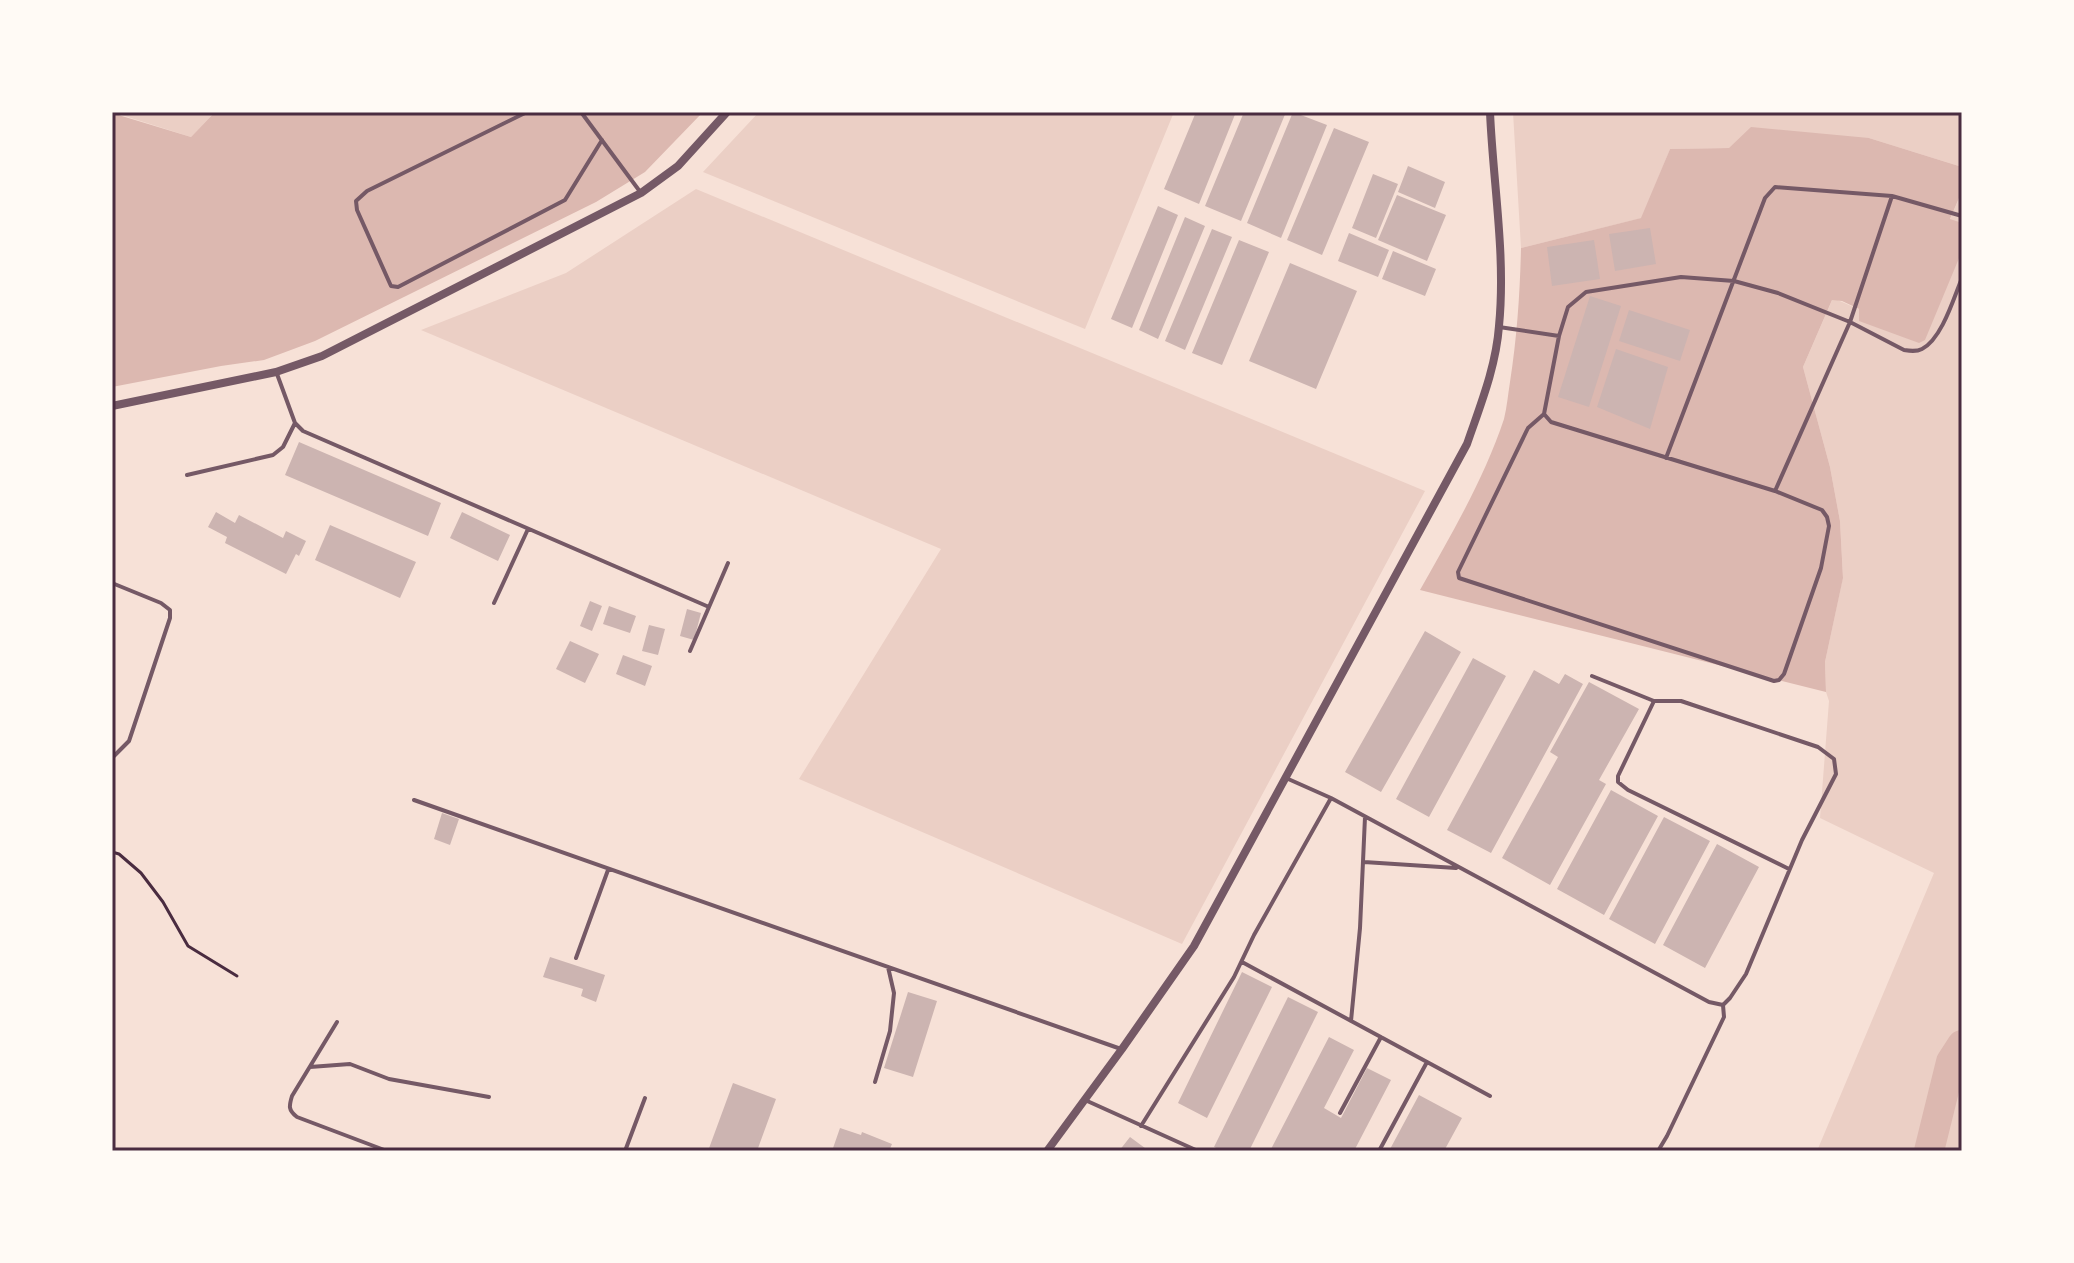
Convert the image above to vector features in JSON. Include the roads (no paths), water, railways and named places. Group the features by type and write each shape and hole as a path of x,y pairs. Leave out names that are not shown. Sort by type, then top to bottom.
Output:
{"street":[{"path":"112,406 276,372 322,356 641,193 678,166 727,112"},
{"path":"1047,1151 1194,946 1467,444 1489,381 1499,327 1500,234 1490,112"}],"lane":[{"path":"527,112 367,191 356,201 357,210 391,286 398,287 565,200 602,140"},
{"path":"581,112 641,193"},
{"path":"1666,458 1765,198 1775,187 1892,196 1962,216"},
{"path":"1775,491 1850,322 1892,196"},
{"path":"1544,414 1551,422 1775,491 1816,506 1827,517 1829,526 1821,568 1784,674 1779,680 1774,681 1459,578 1458,572 1528,428 1544,414 1559,336 1568,307 1586,292 1681,277 1734,281 1778,293 1850,322 1904,350 1921,350 1933,342 1962,278"},
{"path":"1499,327 1559,336"},
{"path":"276,372 295,423 303,431 709,607"},
{"path":"187,475 273,455 283,447 295,423"},
{"path":"494,603 528,529"},
{"path":"690,651 728,563"},
{"path":"112,583 161,603 170,610 170,618 129,741 112,758"},
{"path":"1592,676 1654,701 1681,701 1818,747 1834,759 1836,774 1802,840 1746,974 1723,1005 1724,1017 1658,1151"},
{"path":"1654,701 1618,776 1618,782 1628,790 1789,870"},
{"path":"1286,778 1331,798 1709,1002 1723,1005"},
{"path":"1141,1126 1234,977 1254,935 1331,798"},
{"path":"414,800 1122,1049"},
{"path":"1351,1021 1360,928 1365,817"},
{"path":"1364,862 1459,868"},
{"path":"576,958 608,869"},
{"path":"1242,962 1490,1096"},
{"path":"875,1082 890,1031 893,1006 894,993 888,967"},
{"path":"337,1022 292,1096 291,1113 387,1151"},
{"path":"1340,1113 1381,1037"},
{"path":"1379,1151 1427,1062"},
{"path":"310,1067 350,1064 389,1079 489,1097"},
{"path":"625,1151 645,1098"},
{"path":"1085,1100 1198,1151"}],"waterway":[{"path":"1929,1151 1951,1062 1962,1045"}]}
